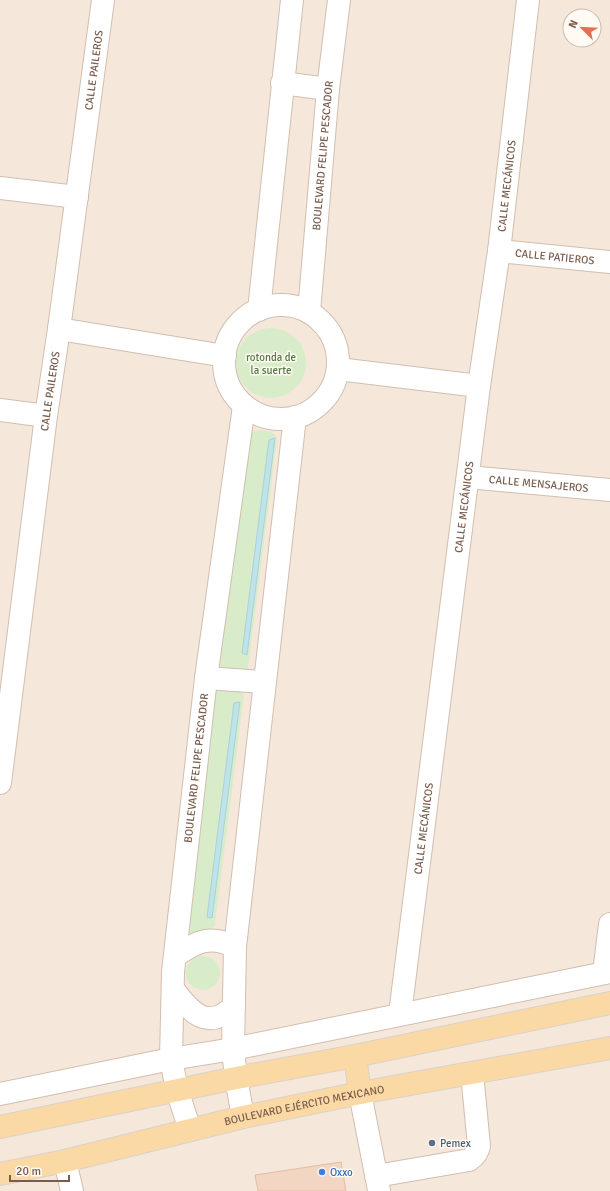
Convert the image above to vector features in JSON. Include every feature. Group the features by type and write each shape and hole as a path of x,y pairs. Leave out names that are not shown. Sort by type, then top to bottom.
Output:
{"main road":[{"path":"0,1127 610,1003"},
{"name":"BOULEVARD EJÉRCITO MEXICANO","path":"0,1174 65,1161 243,1117 360,1093 610,1048"},
{"path":"355,1056 360,1093"}],"street":[{"name":"CALLE PAILEROS","path":"0,783 46,416 103,0"},
{"path":"258,310 292,0"},
{"name":"BOULEVARD FELIPE PESCADOR","path":"309,312 328,90 339,0"},
{"name":"CALLE MECÁNICOS","path":"400,1014 479,386 499,252 528,0"},
{"path":"282,83 328,90"},
{"path":"0,188 77,197"},
{"name":"CALLE PATIEROS","path":"499,252 610,262"},
{"path":"274,305 296,306 309,312 320,319 327,327 333,337 338,352 338,369 333,386 324,400 305,413 295,417 283,418 272,418 244,406 235,394 228,380 225,369 225,356 228,341 237,327 249,315 258,310 274,305"},
{"path":"59,329 225,356"},
{"path":"338,369 479,386"},
{"name":"BOULEVARD FELIPE PESCADOR","path":"190,1130 177,1090 172,1059 175,956 206,678 244,406"},
{"path":"0,410 46,416"},
{"path":"243,1117 236,1078 233,1049 235,947 295,417"},
{"name":"CALLE MENSAJEROS","path":"468,476 610,490"},
{"path":"206,678 264,682"},
{"path":"0,1094 172,1059 233,1049 607,973 610,924"},
{"path":"175,956 190,946 212,940 222,941 235,947"},
{"path":"173,989 180,999 194,1013 203,1017 212,1018 222,1016 234,1006"},
{"path":"360,1093 378,1184 469,1160 475,1156 479,1146 472,1073"},
{"path":"65,1161 72,1191"}],"shaded area":[{"path":"0,0 610,0 610,1191 0,1191"}],"green space":[{"name":"rotonda de la suerte","path":"271,328 284,331 296,338 303,350 306,363 303,376 296,388 284,395 271,398 258,395 246,388 239,376 236,363 239,350 246,338 258,331"},
{"path":"258,430 272,432 277,438 248,668 240,675 229,677 215,664 249,433"},
{"path":"225,687 238,689 244,695 215,925 205,932 195,933 187,931 215,690"},
{"path":"200,956 206,956 210,957 217,963 220,973 219,980 213,987 206,990 200,990 196,989 189,983 186,976 186,970 187,966 193,959"}],"water":[{"path":"275,438 247,655 242,653 269,440"},
{"path":"240,702 212,918 207,917 234,703"}],"building":[{"path":"341,1162 346,1191 258,1191 255,1175"}],"place":[{"name":"Pemex","path":"432,1143"},
{"name":"Oxxo","path":"322,1172"}]}
